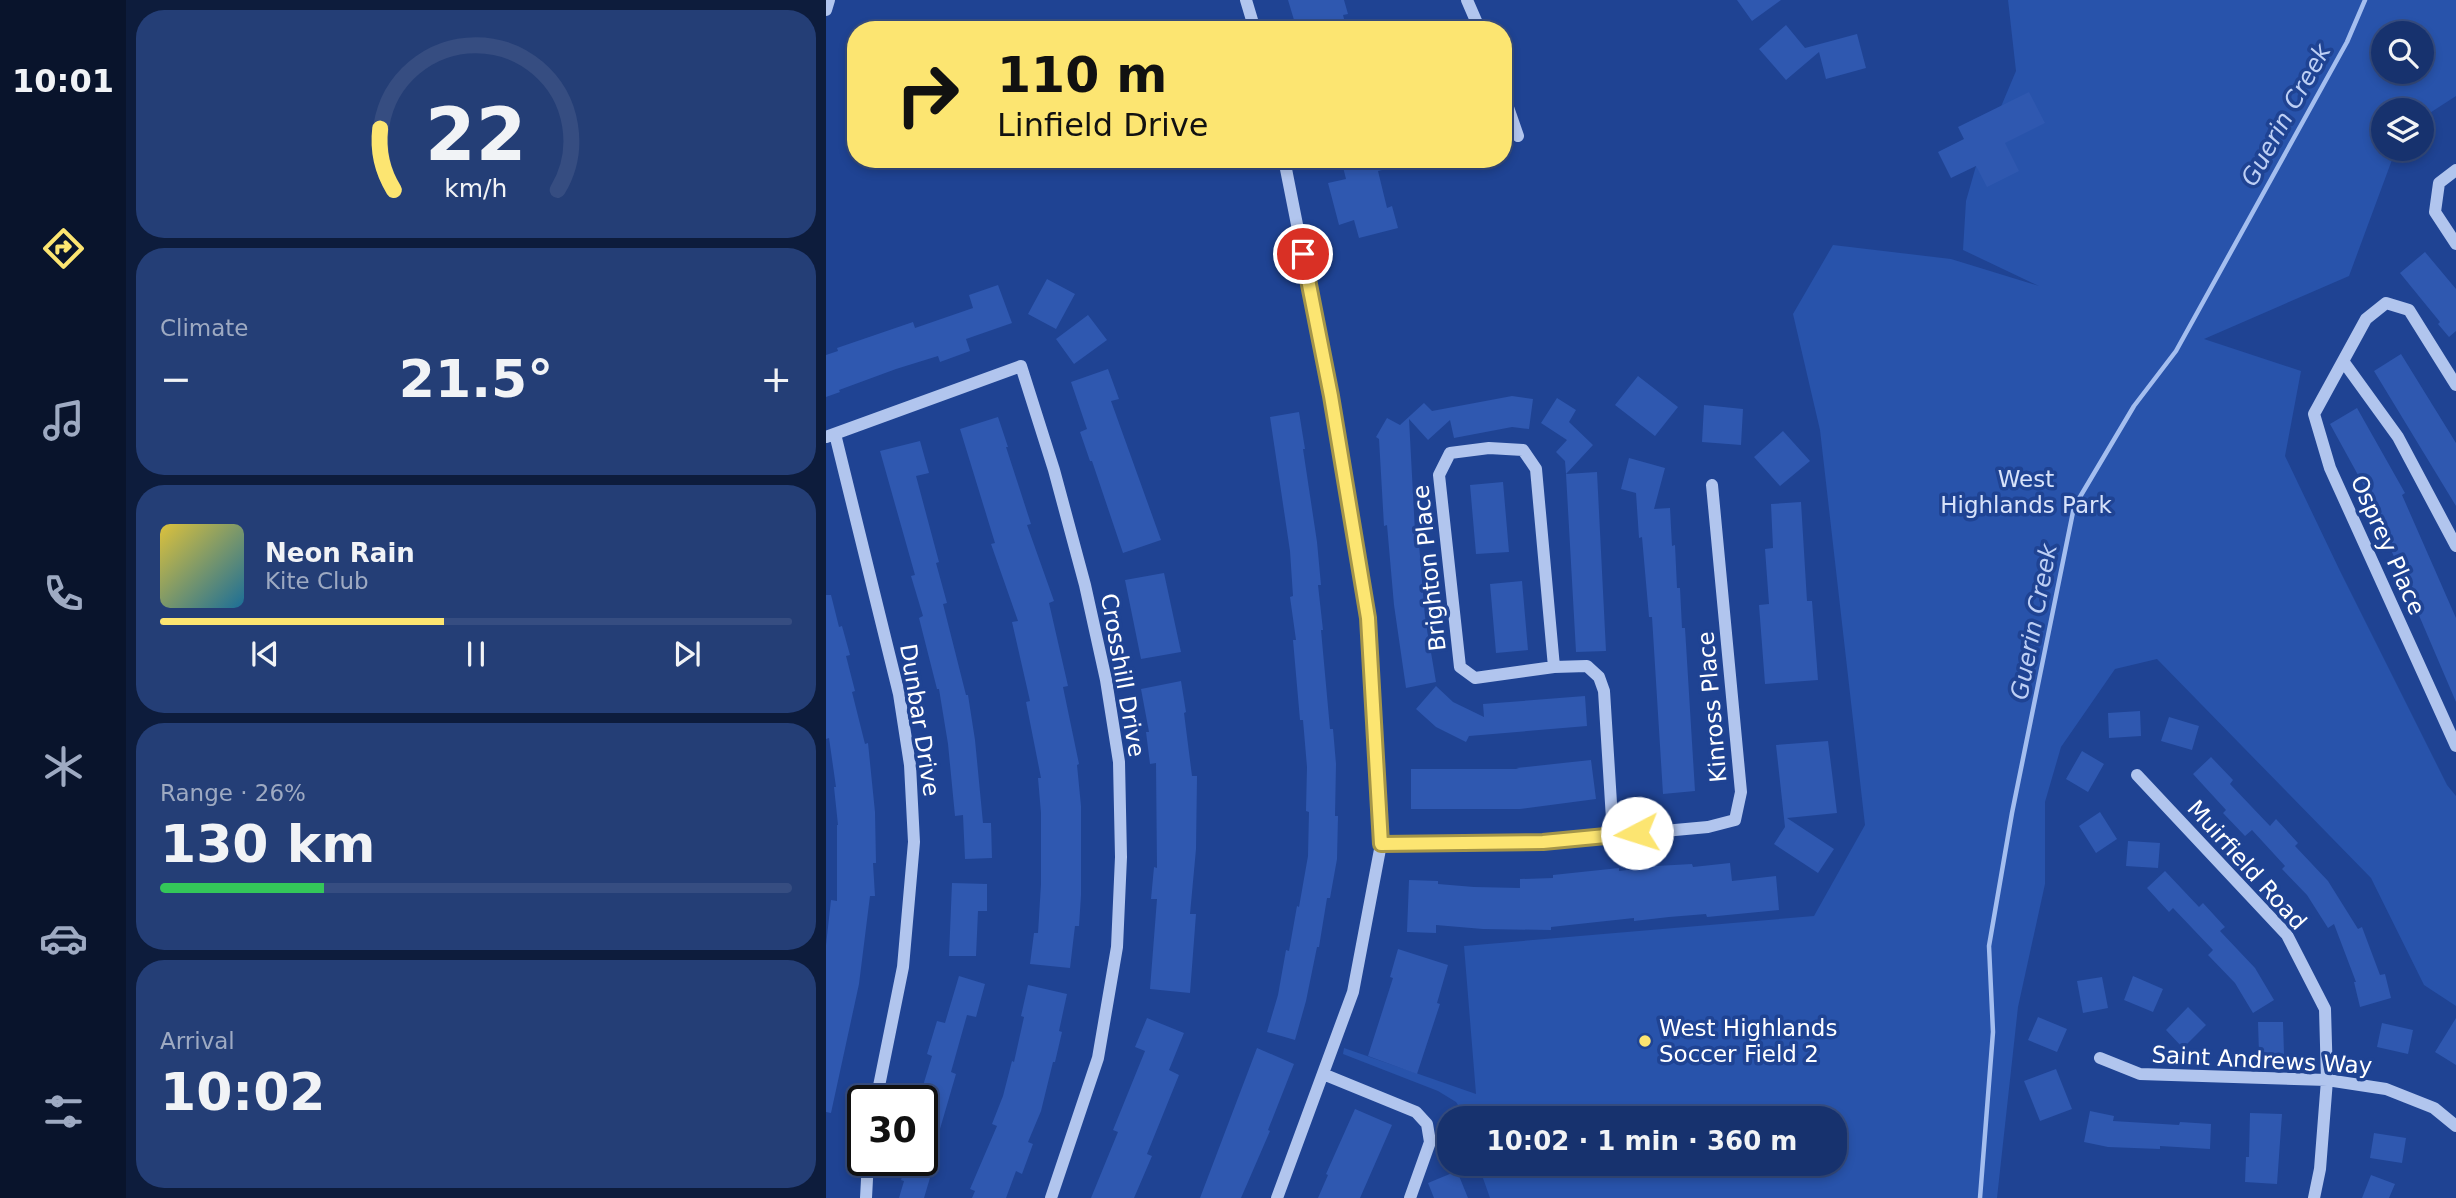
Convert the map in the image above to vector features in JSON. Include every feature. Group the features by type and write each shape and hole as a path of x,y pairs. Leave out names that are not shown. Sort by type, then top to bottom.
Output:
{"street":[{"path":"826,10 829,0"},
{"path":"1246,0 1252,21"},
{"path":"1466,0 1476,21"},
{"path":"1512,119 1518,136"},
{"path":"1277,1198 1353,992 1381,844 1368,618 1331,396 1286,168"},
{"path":"2456,170 2439,183 2435,212 2456,244"},
{"name":"Osprey Place","path":"2456,384 2409,310 2386,303 2367,319 2314,414 2326,457 2456,746"},
{"path":"2343,361 2398,438 2456,546"},
{"name":"Crosshill Drive","path":"830,435 1021,366 1054,470 1085,584 1106,680 1119,762 1121,857 1117,947 1098,1058 1051,1198"},
{"name":"Dunbar Drive","path":"830,435 899,694 910,765 914,842 903,967 879,1085"},
{"name":"Brighton Place","path":"1554,667 1536,469 1523,450 1489,448 1450,453 1439,475 1460,667 1475,678 1554,667 1587,666 1599,677 1604,691 1613,835"},
{"name":"Kinross Place","path":"1381,844 1543,842 1708,827 1735,820 1741,792 1712,485"},
{"name":"Muirfield Road","path":"2137,775 2287,934 2325,1009 2327,1080 2315,1198"},
{"name":"Saint Andrews Way","path":"2100,1058 2140,1074 2327,1080 2386,1088 2434,1108 2456,1126"},
{"path":"1323,1074 1416,1112 1427,1124 1430,1142 1411,1197"},
{"path":"866,1198 867,1176"}],"green space":[{"name":"West Highlands Park","path":"2008,0 2456,0 2456,96 2434,110 2434,98 2371,98 2371,161 2392,161 2349,276 2204,339 2301,371 2285,456 2447,785 2456,796 2456,1006 2424,985 2371,878 2157,659 2115,669 2061,747 2045,802 2045,884 2018,1007 1997,1198 1490,1198 1482,1176 1847,1176 1847,1106 1459,1106 1438,1091 1343,1054 1344,1048 1476,1094 1464,946 1814,916 1865,825 1820,430 1793,314 1833,245 1951,259 2039,286 1963,250 1966,201 1976,166 2016,71"}],"building":[{"path":"1288,0 1344,0 1348,14 1343,15 1345,21 1294,21"},
{"path":"1737,0 1781,0 1752,21"},
{"path":"1786,25 1805,48 1857,34 1866,68 1826,79 1819,52 1786,80 1759,49"},
{"path":"2029,92 2045,123 2005,143 2019,171 1987,187 1976,166 1951,178 1938,152 1964,139 1958,127"},
{"path":"1343,168 1390,168 1378,171 1387,208 1392,206 1398,228 1359,238 1354,220 1339,225 1328,183 1346,179"},
{"path":"2425,252 2456,289 2456,331 2449,337 2400,273"},
{"path":"1047,279 1075,294 1056,329 1028,314"},
{"path":"998,285 1012,323 966,339 970,351 940,362 938,356 896,369 826,397 826,355 838,351 837,348 913,322 915,328 973,308 969,295"},
{"path":"1088,315 1107,340 1074,364 1056,339"},
{"path":"2401,354 2456,443 2456,506 2374,371"},
{"path":"1108,369 1119,399 1111,401 1161,540 1123,553 1080,432 1087,429 1071,382"},
{"path":"1638,376 1678,407 1655,436 1615,405"},
{"path":"1512,396 1533,399 1529,429 1512,427 1454,438 1450,420 1428,440 1409,419 1415,532 1418,532 1425,617 1436,682 1406,688 1394,605 1387,525 1384,526 1379,439 1376,437 1387,418 1400,425 1424,403 1432,411"},
{"path":"1557,398 1576,410 1569,422 1593,445 1566,474 1565,461 1556,452 1567,440 1541,423"},
{"path":"1704,405 1743,409 1741,445 1702,442"},
{"path":"2357,408 2405,493 2402,495 2456,618 2456,702 2383,531 2377,516 2380,515 2330,424"},
{"path":"1299,412 1317,542 1321,630 1336,764 1335,816 1338,816 1337,859 1330,898 1327,898 1319,947 1295,1040 1267,1032 1278,995 1286,950 1289,951 1297,906 1299,907 1308,856 1309,812 1306,811 1307,767 1293,640 1296,640 1290,597 1293,596 1290,551 1270,417"},
{"path":"998,417 1031,524 1027,525 1054,601 1049,603 1068,686 1063,687 1079,764 1081,895 1079,926 1075,926 1070,968 1030,964 1034,933 1038,933 1041,884 1038,778 1041,778 1026,702 1030,701 1012,622 1018,621 991,544 995,543 960,429"},
{"path":"1783,431 1810,461 1780,486 1754,457"},
{"path":"920,441 929,473 916,476 939,562 936,563 947,603 943,604 968,695 983,823 991,823 992,858 965,859 963,815 955,816 939,689 919,618 923,616 911,576 915,575 880,451"},
{"path":"1629,458 1665,468 1654,509 1670,508 1682,628 1685,628 1695,791 1663,794 1652,617 1649,617 1636,493 1621,489"},
{"path":"1597,472 1606,651 1576,652 1566,474"},
{"path":"1503,482 1509,552 1476,554 1470,485"},
{"path":"1801,502 1807,601 1812,601 1818,680 1765,684 1759,605 1769,604 1765,549 1773,548 1771,504"},
{"path":"1164,573 1181,652 1141,659 1125,580"},
{"path":"1522,581 1528,650 1496,653 1490,584"},
{"path":"826,595 831,595 839,627 842,626 850,655 846,656 855,691 852,692 865,744 868,743 875,812 876,863 873,863 875,896 870,896 859,984 831,1113 826,1112 826,945 831,900 837,901 838,825 836,787 829,738 826,739"},
{"path":"1181,681 1192,776 1197,776 1196,849 1190,914 1196,914 1190,993 1150,989 1157,899 1151,899 1154,867 1157,868 1156,763 1150,764 1146,732 1149,732 1141,689"},
{"path":"1436,686 1453,702 1484,717 1483,704 1585,696 1587,726 1469,736 1466,742 1436,727 1416,709"},
{"path":"2140,711 2141,736 2109,738 2108,713"},
{"path":"2169,717 2199,726 2192,750 2161,741"},
{"path":"1828,741 1837,813 1787,818 1834,849 1818,873 1774,844 1785,827 1776,745"},
{"path":"2082,751 2104,764 2088,792 2066,779"},
{"path":"2211,757 2233,780 2230,784 2270,826 2276,819 2298,843 2295,846 2328,881 2358,929 2362,927 2380,975 2385,974 2391,998 2360,1007 2356,982 2334,924 2328,928 2307,895 2282,869 2285,866 2252,830 2245,836 2223,813 2226,810 2193,774"},
{"path":"1591,760 1596,799 1520,809 1411,809 1411,769 1519,769 1516,768"},
{"path":"2100,812 2117,839 2096,853 2079,826"},
{"path":"2128,841 2160,843 2158,868 2126,866"},
{"path":"1730,863 1732,881 1776,876 1779,910 1707,917 1706,914 1634,921 1634,918 1551,927 1551,930 1436,925 1436,933 1407,932 1409,880 1438,881 1438,884 1474,887 1520,888 1520,879 1553,878 1553,875 1619,868 1619,871 1656,866 1692,864 1693,867"},
{"path":"2165,871 2199,907 2203,903 2225,927 2220,931 2255,968 2274,1000 2253,1013 2235,983 2208,955 2213,950 2173,908 2169,912 2147,888"},
{"path":"952,883 987,884 987,911 978,911 976,956 949,956"},
{"path":"1398,949 1448,965 1437,1003 1440,1004 1417,1074 1368,1056 1393,978 1390,977"},
{"path":"959,976 985,984 976,1017 967,1015 951,1072 956,1074 938,1136 938,1085 923,1085 932,1056 927,1054 937,1021 945,1023"},
{"path":"2133,976 2163,989 2153,1012 2124,1000"},
{"path":"2102,977 2108,1008 2083,1013 2077,981"},
{"path":"1028,985 1067,994 1055,1062 1041,1111 1028,1142 1033,1144 1022,1174 1016,1171 1006,1198 972,1198 975,1191 970,1189 997,1126 992,1124 1012,1061 1014,1062"},
{"path":"2188,1007 2206,1025 2183,1048 2166,1030"},
{"path":"2038,1017 2067,1029 2057,1052 2028,1040"},
{"path":"1147,1018 1184,1033 1169,1070 1179,1075 1147,1154 1152,1156 1134,1198 1091,1198 1118,1132 1113,1130 1145,1051 1135,1047"},
{"path":"2456,1018 2456,1065 2435,1052"},
{"path":"2258,1022 2283,1022 2284,1054 2259,1054"},
{"path":"2382,1023 2413,1030 2408,1054 2377,1047"},
{"path":"1257,1048 1294,1064 1268,1130 1270,1131 1241,1198 1200,1198"},
{"path":"2056,1069 2072,1109 2040,1121 2024,1081"},
{"path":"1355,1109 1392,1125 1360,1198 1318,1198 1328,1175 1326,1174"},
{"path":"2090,1111 2114,1116 2113,1121 2211,1124 2210,1149 2108,1147 2084,1142"},
{"path":"2250,1113 2282,1114 2277,1184 2245,1182 2246,1157 2249,1157"},
{"path":"2374,1133 2406,1138 2402,1163 2370,1158"},
{"path":"2371,1175 2395,1184 2389,1198 2362,1198"},
{"path":"902,1176 930,1176 924,1198 899,1198 904,1181 901,1180"},
{"path":"1445,1176 1459,1176 1468,1198 1434,1198 1428,1183"}],"waterway":[{"name":"Guerin Creek","path":"1980,1198 1993,1032 1989,946 2012,813 2074,507 2134,406 2176,351 2347,42 2365,0"}],"place":[{"name":"West Highlands Soccer Field 2","path":"1645,1041"}],"route":[{"path":"1303,254 1331,396 1368,618 1381,844 1543,842 1637,833"}]}
